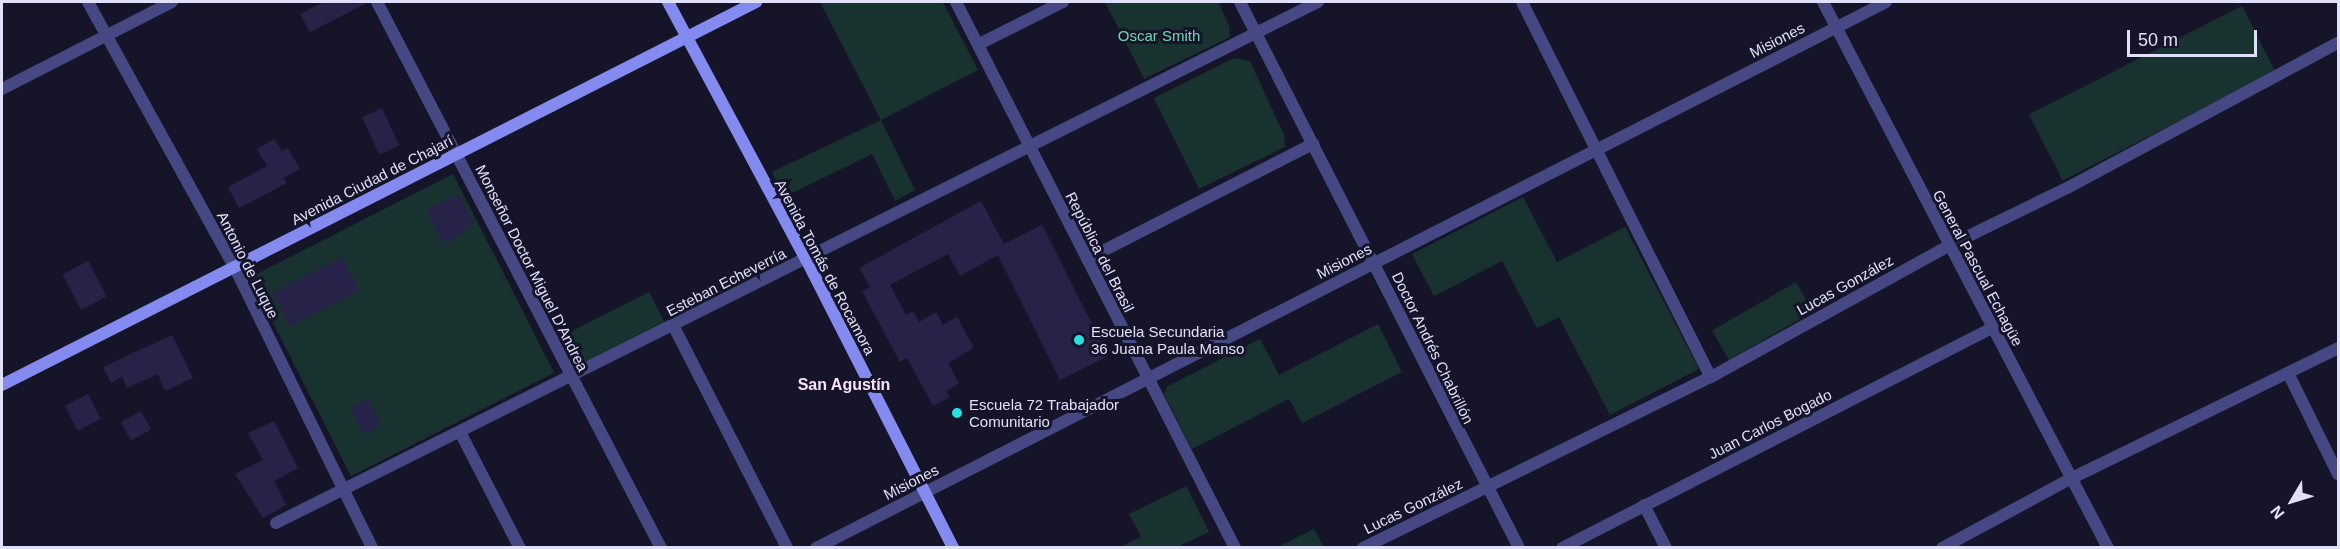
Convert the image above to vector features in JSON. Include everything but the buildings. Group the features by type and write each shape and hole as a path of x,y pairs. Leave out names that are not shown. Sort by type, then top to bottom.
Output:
{"main road":[{"name":"Avenida Tomás de Rocamora","path":"668,2 806,259 953,548"},
{"name":"Avenida Ciudad de Chajarí","path":"2,384 235,268 756,2"}],"street":[{"name":"Antonio de Luque","path":"88,2 235,268 372,548"},
{"path":"2,89 172,2"},
{"name":"Monseñor Doctor Miguel D'Andrea","path":"377,2 661,548"},
{"name":"República del Brasil","path":"956,2 1235,548"},
{"path":"979,44 1063,2"},
{"name":"Doctor Andrés Chabrillón","path":"1240,2 1486,488 1519,548"},
{"name":"Esteban Echeverría","path":"276,523 1318,2"},
{"path":"1522,2 1711,377"},
{"name":"General Pascual Echagüe","path":"1823,2 1948,246 2108,548"},
{"name":"Misiones","path":"816,548 1147,377 1886,2"},
{"name":"Lucas González","path":"1363,548 1711,377 1948,246 2069,187 2338,43"},
{"path":"1087,259 1313,144"},
{"path":"673,325 787,548"},
{"name":"Juan Carlos Bogado","path":"1562,548 1992,328"},
{"path":"1942,548 2072,478 2338,348"},
{"path":"2288,373 2338,474"},
{"path":"460,432 520,548"},
{"path":"1644,506 1666,548"}],"green space":[{"path":"820,2 943,2 978,70 881,120"},
{"name":"Oscar Smith","path":"1105,2 1218,2 1229,26 1230,37 1144,79"},
{"path":"2242,6 2276,72 2063,180 2029,115"},
{"path":"1234,58 1250,61 1284,135 1285,147 1199,189 1154,98"},
{"path":"881,120 915,190 895,201 872,154 784,197 772,172"},
{"path":"453,174 554,373 351,476 250,278"},
{"path":"1523,197 1557,262 1625,227 1699,369 1610,415 1559,317 1537,328 1502,261 1434,296 1412,254"},
{"path":"1796,282 1813,311 1729,360 1712,330"},
{"path":"649,292 664,321 578,365 563,336"},
{"path":"1378,324 1402,372 1302,423 1289,399 1192,449 1164,394 1168,386 1260,339 1279,375"},
{"path":"1186,486 1209,532 1177,547 1120,547 1141,537 1129,514"},
{"path":"1314,529 1324,547 1277,547"}],"place":[{"name":"Escuela Secundaria 36 Juana Paula Manso","path":"1079,340"},
{"name":"Escuela 72 Trabajador Comunitario","path":"957,413"}],"district":[{"name":"San Agustín","path":"844,385"}]}
